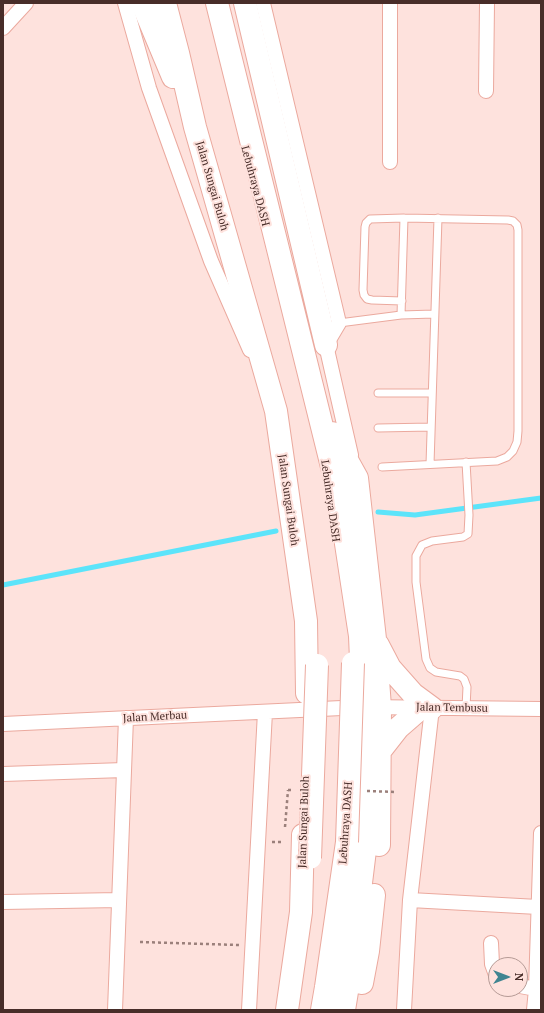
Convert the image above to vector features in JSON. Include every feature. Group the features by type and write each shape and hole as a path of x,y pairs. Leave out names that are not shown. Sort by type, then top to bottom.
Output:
{"highway":[{"name":"Jalan Sungai Buloh","path":"165,3 195,127 276,411 306,621 307,710 301,912 287,1010"},
{"path":"176,3 294,457 317,665 310,858 291,1010"},
{"name":"Lebuhraya DASH","path":"207,3 323,446 354,663 347,842 322,1010"},
{"path":"217,3 338,491 360,636 380,751 380,838 368,951 356,1010"},
{"path":"245,3 326,345"},
{"path":"137,5 195,127"},
{"path":"318,406 357,478 375,639 365,850 344,1010"},
{"path":"375,639 390,668 426,708 398,728 380,751"},
{"path":"348,1010 368,951"}],"street":[{"path":"3,28 26,3"},
{"path":"263,3 339,323 326,345 357,478"},
{"path":"390,3 390,162"},
{"path":"486,91 487,3"},
{"path":"137,5 149,88 211,261 276,411"},
{"name":"Jalan Tembusu","path":"307,710 372,707 541,709"},
{"path":"404,1010 410,900 426,708"},
{"name":"Jalan Merbau","path":"3,724 307,710"},
{"path":"249,1010 265,712"},
{"path":"115,1010 126,718"},
{"path":"3,774 124,770"},
{"path":"534,1010 541,833"},
{"path":"3,902 119,900"},
{"path":"410,900 538,907"},
{"path":"491,943 492,957"},
{"path":"528,988 536,989"}],"lane":[{"path":"401,315 404,218"},
{"path":"430,464 438,218"},
{"path":"382,467 497,461 507,457 513,452 517,442 518,431 518,230 516,225 508,220 438,218 370,219 366,223 365,227 364,295 368,299 372,300 402,300"},
{"path":"339,323 401,315 434,314"},
{"path":"378,393 432,393"},
{"path":"378,428 431,427"},
{"path":"466,462 469,515 468,534 463,537 432,541 422,545 416,556 416,582 426,659 430,668 436,672 460,676 464,679 467,687 466,708"}],"path":[{"path":"285,827 288,790"},
{"path":"284,842 285,835"},
{"path":"140,942 253,945"}],"waterway":[{"path":"378,512 415,515 541,498"},
{"path":"3,585 276,531"}]}
